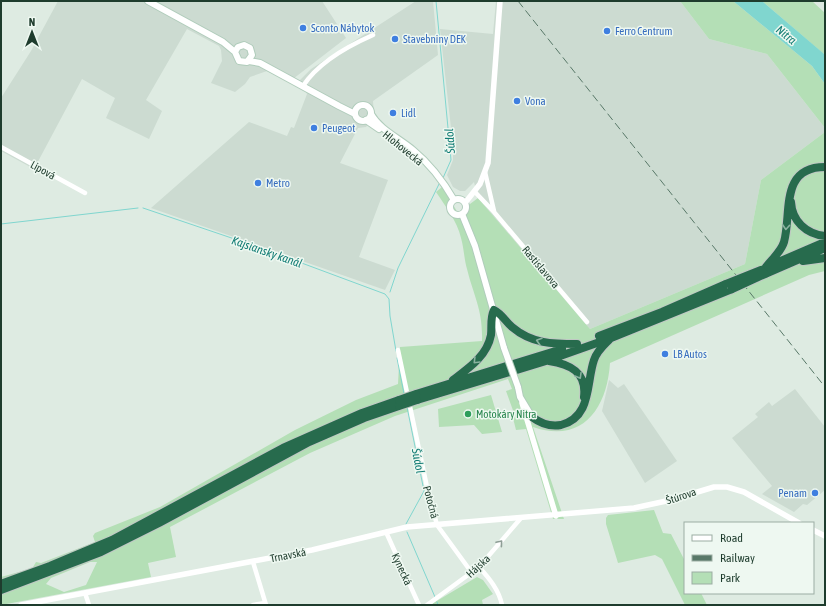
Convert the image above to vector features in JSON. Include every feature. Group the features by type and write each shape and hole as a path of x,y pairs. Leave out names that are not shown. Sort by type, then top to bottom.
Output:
{"highway":[{"path":"825,169 816,171 802,178 794,188 791,200 794,214 802,227 813,233 825,236"},
{"path":"764,270 780,252 784,243 788,200 792,186 808,171 825,169"},
{"path":"1,590 100,552 159,523 309,442 399,403 546,361 611,338 825,242"},
{"path":"764,270 792,262 825,248"},
{"path":"792,262 825,258"},
{"path":"416,397 448,383 578,344 729,286"},
{"path":"448,383 473,365 483,353 489,342 491,315 494,310 517,331 532,339 552,344 578,344"},
{"path":"530,419 550,426 567,423 575,417 582,409 587,398 594,359 599,350 611,338"},
{"path":"530,419 550,423 565,420 578,410 584,397 583,384 576,371 567,364 546,361"},
{"path":"1,584 50,566 112,540 289,445 362,412 399,403"}],"main road":[{"path":"148,1 223,42 235,52 239,61 245,62 251,58"},
{"path":"223,42 240,46 249,46 251,58"},
{"path":"235,52 240,46"},
{"path":"251,58 339,106 356,111"},
{"path":"363,105 367,106 371,114 366,120 359,119 356,111 363,105"},
{"name":"Hlohovecká","path":"371,114 381,126 400,139 428,164 439,178"},
{"name":"Hlohovecká","path":"366,120 407,150 439,178"},
{"path":"439,178 454,200"},
{"path":"454,200 460,199 467,201"},
{"path":"454,200 451,205 452,211 457,215 462,214 466,209 467,201"},
{"path":"466,222 467,201"},
{"path":"462,214 466,222 494,310 504,348 520,397 530,419"}],"street":[{"path":"467,201 475,192 485,172 490,143 500,1"},
{"path":"303,86 314,72 353,44 373,35"},
{"name":"Lipová","path":"1,147 85,193"},
{"name":"Rastislavova","path":"485,172 494,212"},
{"name":"Rastislavova","path":"475,192 494,212 587,322"},
{"name":"Potočná","path":"398,350 427,487 437,525 472,573"},
{"path":"530,419 556,516"},
{"name":"Štúrova","path":"556,516 639,507 671,500 710,487 719,486 744,492 797,522"},
{"name":"Trnavská","path":"21,605 334,546 407,527 556,516"},
{"name":"Hájska","path":"427,605 480,567 521,518"},
{"path":"814,530 825,536"},
{"name":"Kynecká","path":"386,532 419,605"},
{"path":"252,605 266,604 253,562"},
{"path":"480,567 494,586 502,605"},
{"path":"85,593 89,605"}],"shaded area":[{"path":"58,1 322,1 346,38 289,82 267,71 250,77 245,84 235,92 211,83 222,61 219,46 187,29 146,100 162,111 149,139 106,118 115,98 82,79 34,169 1,151 1,98 31,51"},
{"path":"416,1 433,1 438,55 373,101 374,116 366,127 358,128 340,163 388,180 359,257 395,270 385,290 151,208 249,122 287,136 291,127 294,128 307,94 300,80 311,69"},
{"path":"496,1 680,1 709,39 767,54 825,128 825,132 761,180 745,264 590,329 478,198 474,182 465,191 460,191 453,187 447,175 453,160 453,146 440,29 493,34"},
{"path":"609,380 618,388 624,384 677,461 645,483 602,411"},
{"name":"Penam","path":"795,389 825,427 825,490 807,505 803,504 794,512 762,494 772,486 732,438 758,417 755,414 769,402 772,406"}],"green space":[{"path":"680,1 733,1 812,66 825,84 825,128 767,54 709,39"},
{"path":"762,1 812,1 825,13 825,55"},
{"path":"825,132 825,271 809,275 610,363 604,395 589,419 578,426 565,431 550,431 533,427 564,519 553,519 526,429 516,430 513,418 515,416 506,391 512,389 508,379 395,416 310,453 170,527 176,557 148,563 151,577 1,605 1,577 26,570 29,574 36,562 41,563 95,542 93,536 95,533 160,507 295,430 356,400 398,384 400,347 482,341 480,312 466,265 459,232 451,214 436,192 442,187 458,213 478,198 590,329 745,264 761,180","holes":["90,562 97,562 86,585 64,592 46,584 51,578"]},
{"name":"Motokáry Nitra","path":"491,395 502,432 482,434 474,425 439,427 438,409"},
{"path":"654,510 663,533 671,534 684,559 684,594 702,594 707,605 685,605 662,559 655,555 618,563 606,524 606,518 608,515"},
{"path":"477,577 483,580 493,594 482,600 483,605 430,605"}],"water":[{"name":"Nitra","path":"733,1 762,1 823,53 825,55 825,84 812,66"}],"waterway":[{"name":"Šúdol","path":"436,1 451,160 443,178"},
{"name":"Šúdol","path":"390,292 398,268 440,182"},
{"name":"Kajsiansky kanál","path":"1,224 138,208"},
{"name":"Kajsiansky kanál","path":"143,208 264,249 385,294 389,299 390,316 396,351"},
{"name":"Šúdol","path":"397,358 404,394"},
{"name":"Šúdol","path":"406,524 424,491 407,407"},
{"name":"Šúdol","path":"407,532 435,597"}],"railway":[{"path":"518,1 825,387"}],"place":[{"name":"Sconto Nábytok","path":"303,28"},
{"name":"Ferro Centrum","path":"607,31"},
{"name":"Stavebniny DEK","path":"395,39"},
{"name":"Vona","path":"517,101"},
{"name":"Lidl","path":"393,113"},
{"name":"Peugeot","path":"314,128"},
{"name":"Metro","path":"258,183"},
{"name":"LB Autos","path":"665,354"},
{"name":"Motokáry Nitra","path":"468,414"},
{"name":"Penam","path":"815,493"}]}
